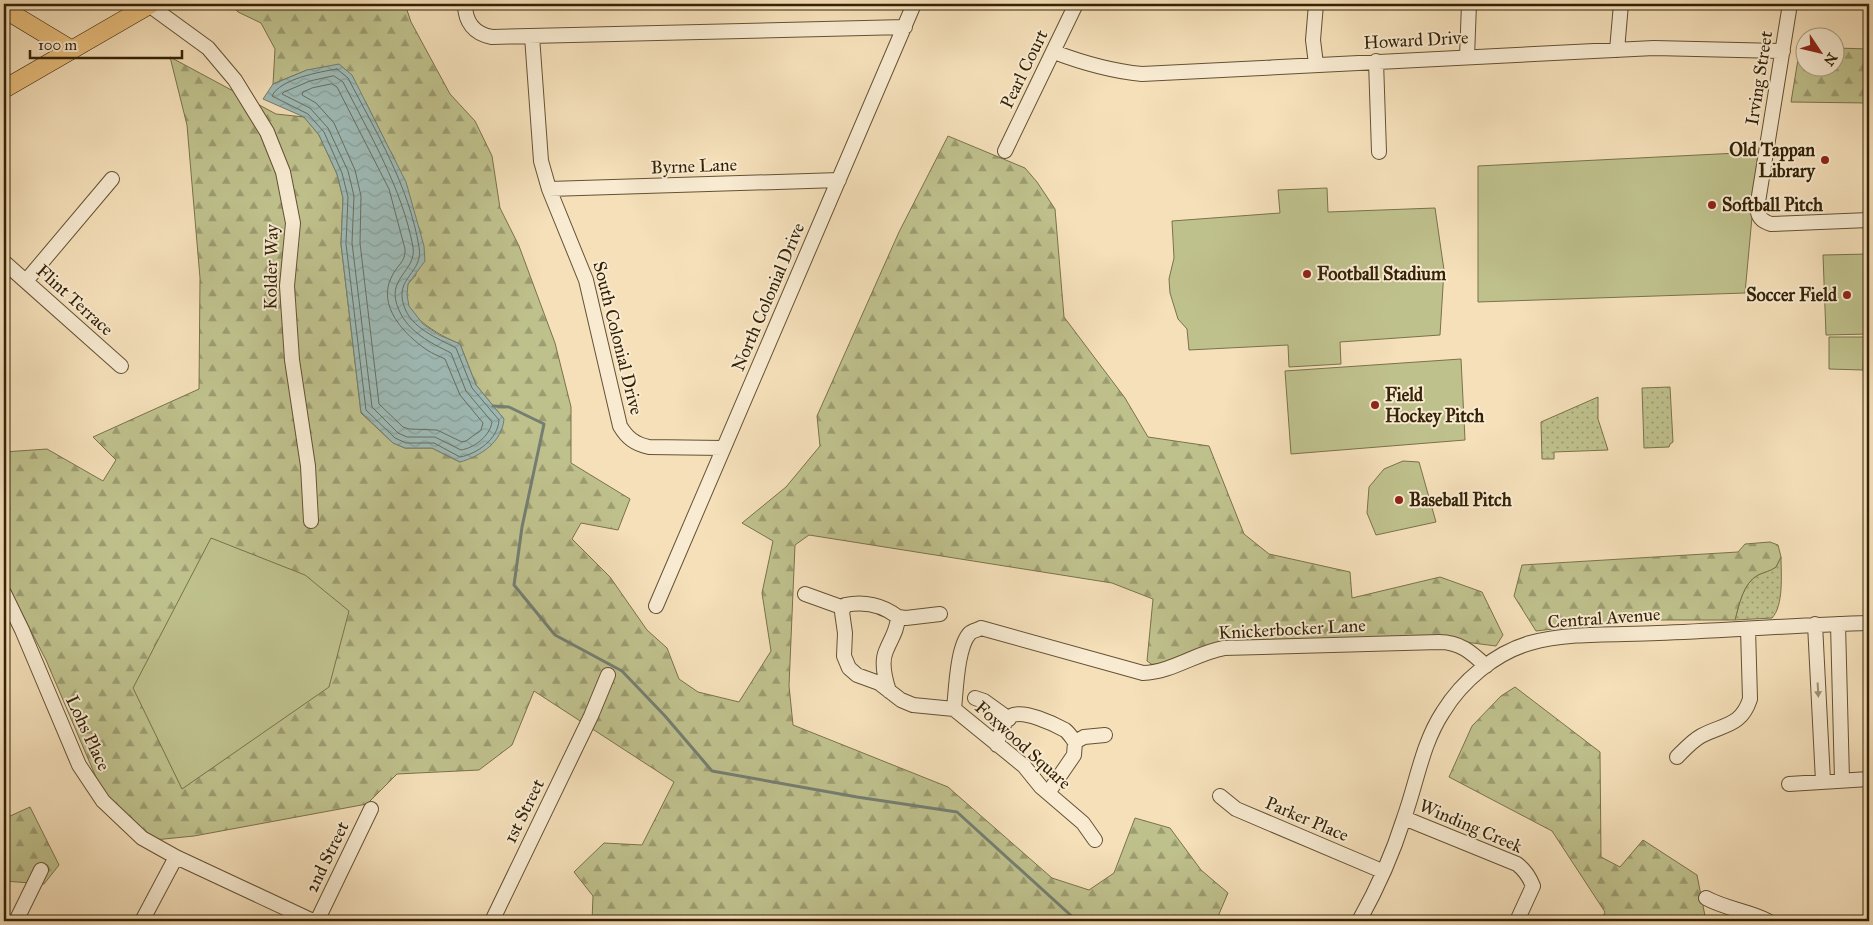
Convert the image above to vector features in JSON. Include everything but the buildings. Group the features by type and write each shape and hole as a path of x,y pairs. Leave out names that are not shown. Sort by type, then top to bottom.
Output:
{"main road":[{"path":"4,88 150,4"},
{"path":"4,9 72,50"}],"street":[{"name":"Kolder Way","path":"150,4 208,48 235,80 267,132 283,172 293,223 287,286 292,351 308,466 311,521"},
{"path":"464,4 466,18 471,26 484,36 492,37 905,27"},
{"name":"North Colonial Drive","path":"656,606 914,4"},
{"name":"Pearl Court","path":"1005,151 1076,4"},
{"path":"1316,4 1313,40 1316,64"},
{"path":"1467,56 1469,4"},
{"path":"1617,50 1621,4"},
{"name":"Irving Street","path":"1790,4 1758,202 1758,213 1765,222 1771,224 1869,220"},
{"name":"South Colonial Drive","path":"532,36 541,161 549,189 586,280 620,426 625,434 640,446 723,448"},
{"name":"Howard Drive","path":"1054,52 1099,68 1142,74 1467,56 1617,50 1693,48 1782,51"},
{"path":"1376,61 1379,152"},
{"path":"26,282 112,179"},
{"name":"Byrne Lane","path":"549,189 840,180"},
{"name":"Flint Terrace","path":"4,262 120,366"},
{"name":"Lohs Place","path":"4,593 22,630 79,765 103,801 142,838 176,857 312,921"},
{"path":"806,594 844,608 845,605 858,602 888,610 898,617 906,618 940,614"},
{"name":"Foxwood Square","path":"844,608 842,612 845,633 844,656 850,668 857,676 879,683 901,700 913,704 954,709 1024,766 1048,793 1084,823 1096,840"},
{"path":"888,691 885,680 885,653 897,630 898,617"},
{"name":"Central Avenue","path":"1359,921 1371,899 1404,818 1422,756 1443,711 1456,694 1486,666 1510,651 1530,643 1571,636 1869,623"},
{"path":"1814,624 1823,781"},
{"path":"1838,624 1842,780"},
{"name":"Knickerbocker Lane","path":"954,709 961,653 970,632 981,628 1143,673 1156,673 1211,650 1224,648 1439,642 1459,645 1468,650 1486,666"},
{"path":"1677,757 1701,736 1729,725 1738,719 1746,709 1750,699 1748,629"},
{"path":"1816,656 1838,656"},
{"name":"1st Street","path":"492,921 591,716 608,675"},
{"path":"975,698 984,702 1009,720"},
{"path":"997,745 999,735 1009,720 1012,716 1020,714 1038,718 1066,731 1075,742 1074,755 1048,793"},
{"path":"1819,715 1840,714"},
{"path":"1075,742 1084,736 1105,735"},
{"path":"1789,784 1869,779"},
{"name":"Parker Place","path":"1220,796 1236,809 1382,871"},
{"name":"2nd Street","path":"317,921 371,809"},
{"name":"Winding Creek","path":"1404,818 1522,867 1529,875 1533,886 1518,921"},
{"path":"142,921 176,857"},
{"path":"16,921 42,870"},
{"path":"1706,898 1728,908 1752,914 1768,921"}],"green space":[{"path":"231,4 405,4 411,22 450,94 475,121 492,156 500,208 519,246 555,343 571,407 571,463 630,499 618,530 581,523 572,539 610,577 647,630 667,648 679,679 698,692 739,702 771,651 762,593 773,541 742,523 786,487 820,446 817,416 899,232 948,136 1025,168 1037,182 1055,209 1064,317 1125,398 1148,437 1209,446 1244,534 1269,554 1350,572 1352,598 1440,577 1482,592 1503,635 1496,646 1465,642 1227,643 1157,668 1147,661 1153,599 1112,583 809,535 795,545 789,686 793,725 948,787 1052,878 1089,890 1114,873 1135,818 1170,828 1201,870 1228,893 1216,921 592,921 593,896 574,872 604,843 642,845 674,782 534,691 512,745 479,770 397,774 367,804 194,836 154,840 104,796 46,660 4,579 4,515 10,510 4,481 4,452 47,449 103,481 116,460 93,437 199,389 200,278 187,125 170,57 276,114 304,117 319,135 337,174 343,198 341,244 361,413 393,443 405,448 432,448 460,462 504,419 476,385 460,344 431,329 413,313 408,304 406,294 408,284 416,275 386,143 365,101 307,70 273,84 275,49 261,23 238,12"},
{"path":"1846,48 1869,49 1869,103 1791,102 1796,71 1796,78 1846,78"},
{"path":"1758,152 1745,293 1478,302 1478,166"},
{"name":"Football Stadium","path":"1327,188 1328,212 1435,208 1444,270 1440,335 1340,342 1341,364 1289,367 1288,345 1189,350 1187,329 1178,319 1170,293 1169,279 1174,258 1172,221 1280,213 1278,190"},
{"name":"Soccer Field","path":"1869,254 1869,334 1826,335 1823,255"},
{"path":"1829,337 1864,337 1863,370 1829,369"},
{"name":"Field Hockey Pitch","path":"1461,359 1465,440 1291,454 1285,371"},
{"path":"1670,387 1673,442 1669,447 1644,448 1642,388"},
{"path":"1598,397 1598,419 1608,450 1554,452 1554,459 1542,459 1541,422"},
{"name":"Baseball Pitch","path":"1403,461 1419,462 1436,522 1376,535 1367,513 1369,487 1384,469"},
{"path":"211,538 305,575 349,611 329,687 182,789 133,688"},
{"path":"1770,542 1778,545 1781,557 1776,567 1758,575 1749,583 1742,595 1735,620 1627,620 1536,631 1514,596 1522,565 1738,552 1745,544"},
{"path":"1781,557 1780,597 1776,612 1772,618 1735,620 1742,595 1749,583 1758,575 1776,567"},
{"path":"1515,687 1600,752 1601,857 1620,867 1643,840 1697,875 1706,921 1601,921 1605,912 1552,831 1449,777 1472,726 1501,696"},
{"path":"30,807 59,865 44,884 4,881 4,822 8,817"}],"water":[{"path":"339,64 352,75 406,182 424,246 425,261 408,284 409,306 423,324 439,335 460,344 476,385 504,419 499,435 489,447 483,452 460,462 432,448 405,448 393,443 361,412 341,244 343,198 337,174 319,135 304,117 263,99 273,84 307,70"}],"waterway":[{"path":"493,406 509,407 544,424 522,527 514,585 555,635 622,671 665,716 712,771 857,797 957,812 1077,921"}],"place":[{"name":"Old Tappan Library","path":"1825,160"},
{"name":"Softball Pitch","path":"1712,205"},
{"name":"Football Stadium","path":"1307,274"},
{"name":"Soccer Field","path":"1847,295"},
{"name":"Field Hockey Pitch","path":"1375,405"},
{"name":"Baseball Pitch","path":"1399,500"}]}
